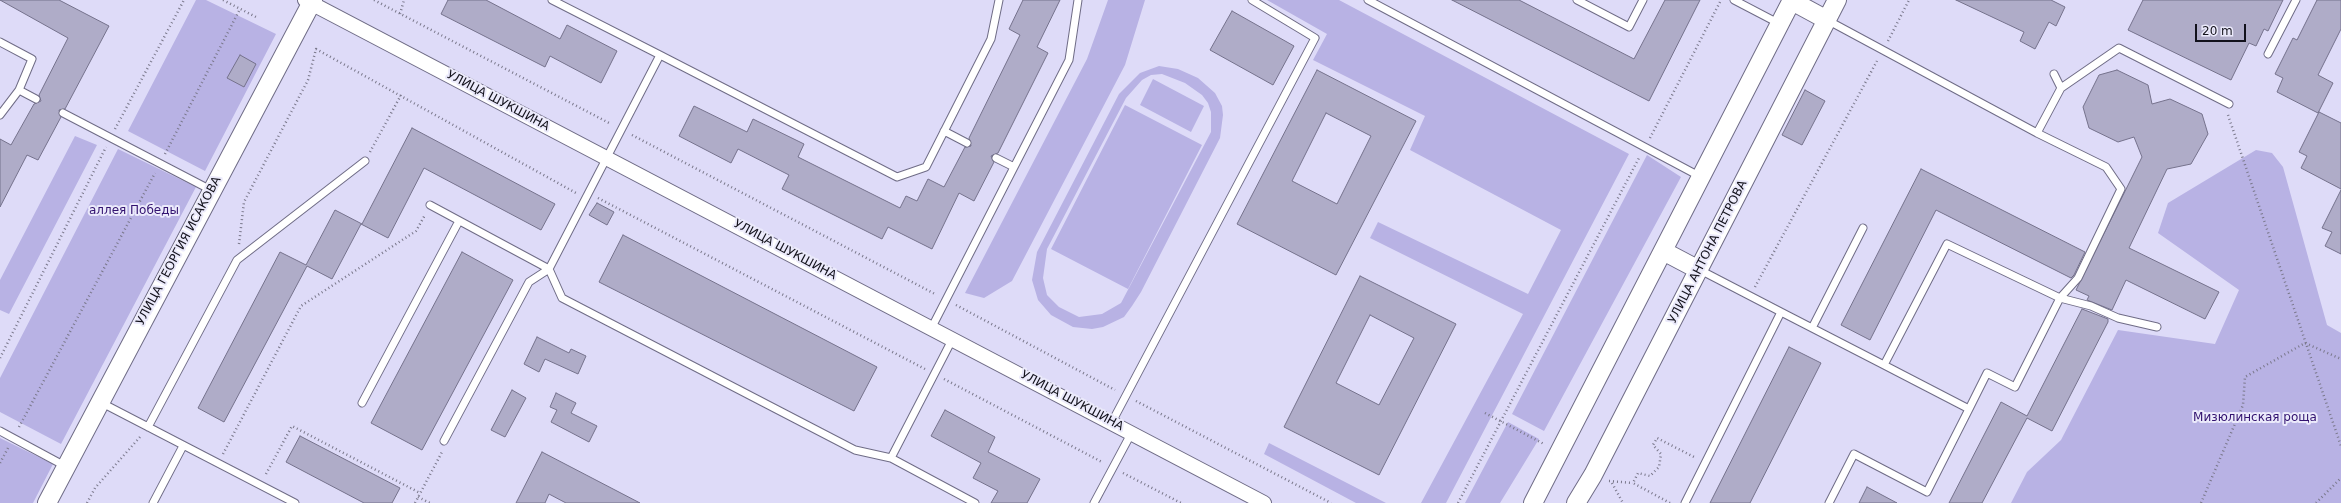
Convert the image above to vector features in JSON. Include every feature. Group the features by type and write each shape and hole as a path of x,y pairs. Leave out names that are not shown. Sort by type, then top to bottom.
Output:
{"street":[{"path":"1533,503 1792,0 1827,20"},
{"name":"УЛИЦА АНТОНА ПЕТРОВА","path":"1576,503 1593,474 1699,270 1837,0"},
{"name":"УЛИЦА ШУКШИНА","path":"310,1 1132,432 1264,503"},
{"name":"УЛИЦА ГЕОРГИЯ ИСАКОВА","path":"47,503 99,401 212,190 310,1"},
{"path":"1663,251 1699,270"}],"lane":[{"path":"552,0 897,177 926,167 991,40 999,0"},
{"path":"932,327 1069,60 1078,0"},
{"path":"1112,422 1315,38 1252,0"},
{"path":"1368,0 1701,177"},
{"path":"1577,0 1629,27 1643,0"},
{"path":"1734,0 1780,24"},
{"path":"2268,54 2296,0"},
{"path":"1827,20 2037,133 2106,167 2121,190 2078,278 2060,298 2014,387 1987,373 1927,492 1854,454 1829,503"},
{"path":"0,42 32,59 19,90 0,115"},
{"path":"2037,133 2061,88 2119,48 2226,103"},
{"path":"444,441 529,282 549,269 660,55"},
{"path":"2054,74 2061,88"},
{"path":"19,90 36,99"},
{"path":"63,113 212,190"},
{"path":"944,131 967,143"},
{"path":"996,158 1014,167"},
{"path":"148,427 237,260 365,161"},
{"path":"430,206 549,269 562,298 855,450 891,458 975,503"},
{"path":"362,403 459,221"},
{"path":"1812,328 1863,228"},
{"path":"1884,365 1947,244 2060,298 2091,306 2118,318 2157,327"},
{"path":"1699,270 1969,409"},
{"path":"1685,503 1782,312"},
{"path":"891,458 953,338"},
{"path":"99,401 295,503"},
{"path":"0,431 66,466"},
{"path":"1094,503 1132,432"},
{"path":"153,503 183,446"}],"path":[{"path":"0,358 111,138 184,0"},
{"path":"223,0 256,17"},
{"path":"374,0 1331,503"},
{"path":"400,14 404,0"},
{"path":"1458,503 1722,0"},
{"path":"1750,296 1909,0"},
{"path":"0,463 160,163 240,9"},
{"path":"237,260 244,202 308,80 316,48 586,196 934,374 1181,503"},
{"path":"365,161 401,95"},
{"path":"2226,103 2305,343 2341,446"},
{"path":"218,464 301,306 416,231 430,206"},
{"path":"2305,343 2341,359"},
{"path":"2201,503 2243,405 2245,377 2305,343"},
{"path":"260,486 292,426 420,493"},
{"path":"87,503 95,488 148,427"},
{"path":"1670,503 1632,483 1638,473 1650,476 1659,467 1661,454 1653,445 1656,438 1705,462"},
{"path":"415,503 444,449"},
{"path":"2316,503 2341,478"},
{"path":"1612,482 1624,503"},
{"path":"418,497 430,503"}],"green space":[{"path":"196,0 206,0 276,34 205,171 128,131"},
{"path":"1108,0 1145,0 1125,65 1012,281 984,298 965,293 1087,59"},
{"path":"1267,0 1339,0 1629,154 1446,503 1421,503 1523,314 1370,238 1378,222 1528,294 1561,230 1410,150 1425,116 1313,60 1327,34"},
{"path":"1159,66 1178,69 1198,78 1215,93 1222,106 1223,115 1220,138 1141,292 1124,317 1103,327 1092,329 1073,327 1051,315 1038,300 1032,280 1037,252 1119,94 1140,73","holes":["1162,74 1185,83 1202,95 1208,103 1211,112 1211,132 1121,303 1102,314 1079,317 1059,307 1047,295 1043,278 1047,249 1126,98 1142,80 1151,75"]},
{"path":"1153,79 1204,106 1191,132 1140,105"},
{"path":"1125,105 1202,145 1128,289 1051,249"},
{"path":"75,136 97,145 9,314 0,310 0,280"},
{"name":"аллея Победы","path":"118,149 196,187 61,444 0,412 0,378"},
{"name":"Мизюлинская роща","path":"2256,150 2272,153 2283,167 2327,325 2341,333 2341,503 2011,503 2027,472 2061,440 2118,330 2215,344 2239,290 2158,233 2168,203"},
{"path":"1647,155 1681,177 1544,431 1512,414"},
{"path":"1508,422 1539,439 1500,503 1465,503"},
{"path":"0,438 53,464 33,503 0,503"},
{"path":"1269,443 1386,503 1356,503 1264,454"}],"building":[{"path":"0,0 59,0 109,26 65,109 59,110 61,117 38,160 27,155 0,207 0,139 11,145 34,104 41,101 39,95 68,38"},
{"path":"448,0 486,0 560,39 567,25 617,51 601,83 550,56 545,67 441,14"},
{"path":"1023,0 1060,0 1037,47 1048,53 998,153 991,156 994,162 974,201 959,193 932,249 888,227 882,239 782,189 789,175 738,149 731,163 679,136 694,106 747,132 753,119 804,144 798,157 900,208 906,196 917,201 928,179 944,187 965,147 971,146 969,138 1020,35 1009,29"},
{"path":"1452,0 1519,0 1634,59 1665,0 1700,0 1649,101"},
{"path":"1956,0 2051,0 2065,7 2056,26 2049,22 2035,49 2020,41 2024,32"},
{"path":"2143,0 2283,0 2268,31 2264,29 2256,46 2249,43 2231,80 2128,30"},
{"path":"2317,0 2341,0 2341,29 2318,75 2333,83 2318,113 2277,92 2283,78 2275,74 2293,38 2297,40"},
{"path":"1232,11 1294,46 1273,85 1210,50"},
{"path":"240,55 256,64 244,87 227,78"},
{"path":"1317,70 1416,121 1336,275 1237,224","holes":["1326,113 1371,136 1337,204 1292,181"]},
{"path":"2117,70 2148,85 2152,104 2170,99 2202,114 2208,134 2191,164 2167,169 2129,248 2219,292 2205,319 2126,280 2112,310 2087,300 2089,296 2076,290 2142,157 2134,137 2118,142 2089,128 2083,107 2099,75"},
{"path":"1805,90 1825,101 1802,145 1782,135"},
{"path":"2319,112 2341,123 2341,189 2301,168 2307,156 2299,152"},
{"path":"412,128 555,204 541,230 424,168 388,238 361,224 332,279 307,266 224,422 198,408 280,252 306,265 335,210 362,224"},
{"path":"1921,169 2085,252 2074,275 2071,278 1936,210 1870,340 1841,325"},
{"path":"2341,190 2341,254 2325,246 2332,232 2322,228"},
{"path":"597,203 614,212 607,225 589,215"},
{"path":"623,235 877,367 854,411 599,282"},
{"path":"462,252 513,280 422,450 371,423"},
{"path":"1360,276 1456,324 1379,475 1284,427","holes":["1370,315 1414,338 1379,405 1336,383"]},
{"path":"2082,309 2108,319 2108,322 2052,431 2027,418 1982,503 1949,503 2001,402 2027,416"},
{"path":"537,337 569,353 571,349 586,356 578,374 545,359 539,372 524,364"},
{"path":"1789,347 1821,363 1750,503 1710,503"},
{"path":"512,390 526,398 505,437 491,430"},
{"path":"556,393 576,403 571,413 597,426 589,442 551,422 557,410 550,407"},
{"path":"945,410 995,437 988,452 1040,479 1027,503 991,503 998,491 973,478 981,463 931,436"},
{"path":"300,436 400,488 392,503 364,503 286,462"},
{"path":"542,452 640,503 566,503 549,494 545,503 516,503"},
{"path":"1867,487 1897,503 1859,503"}]}
